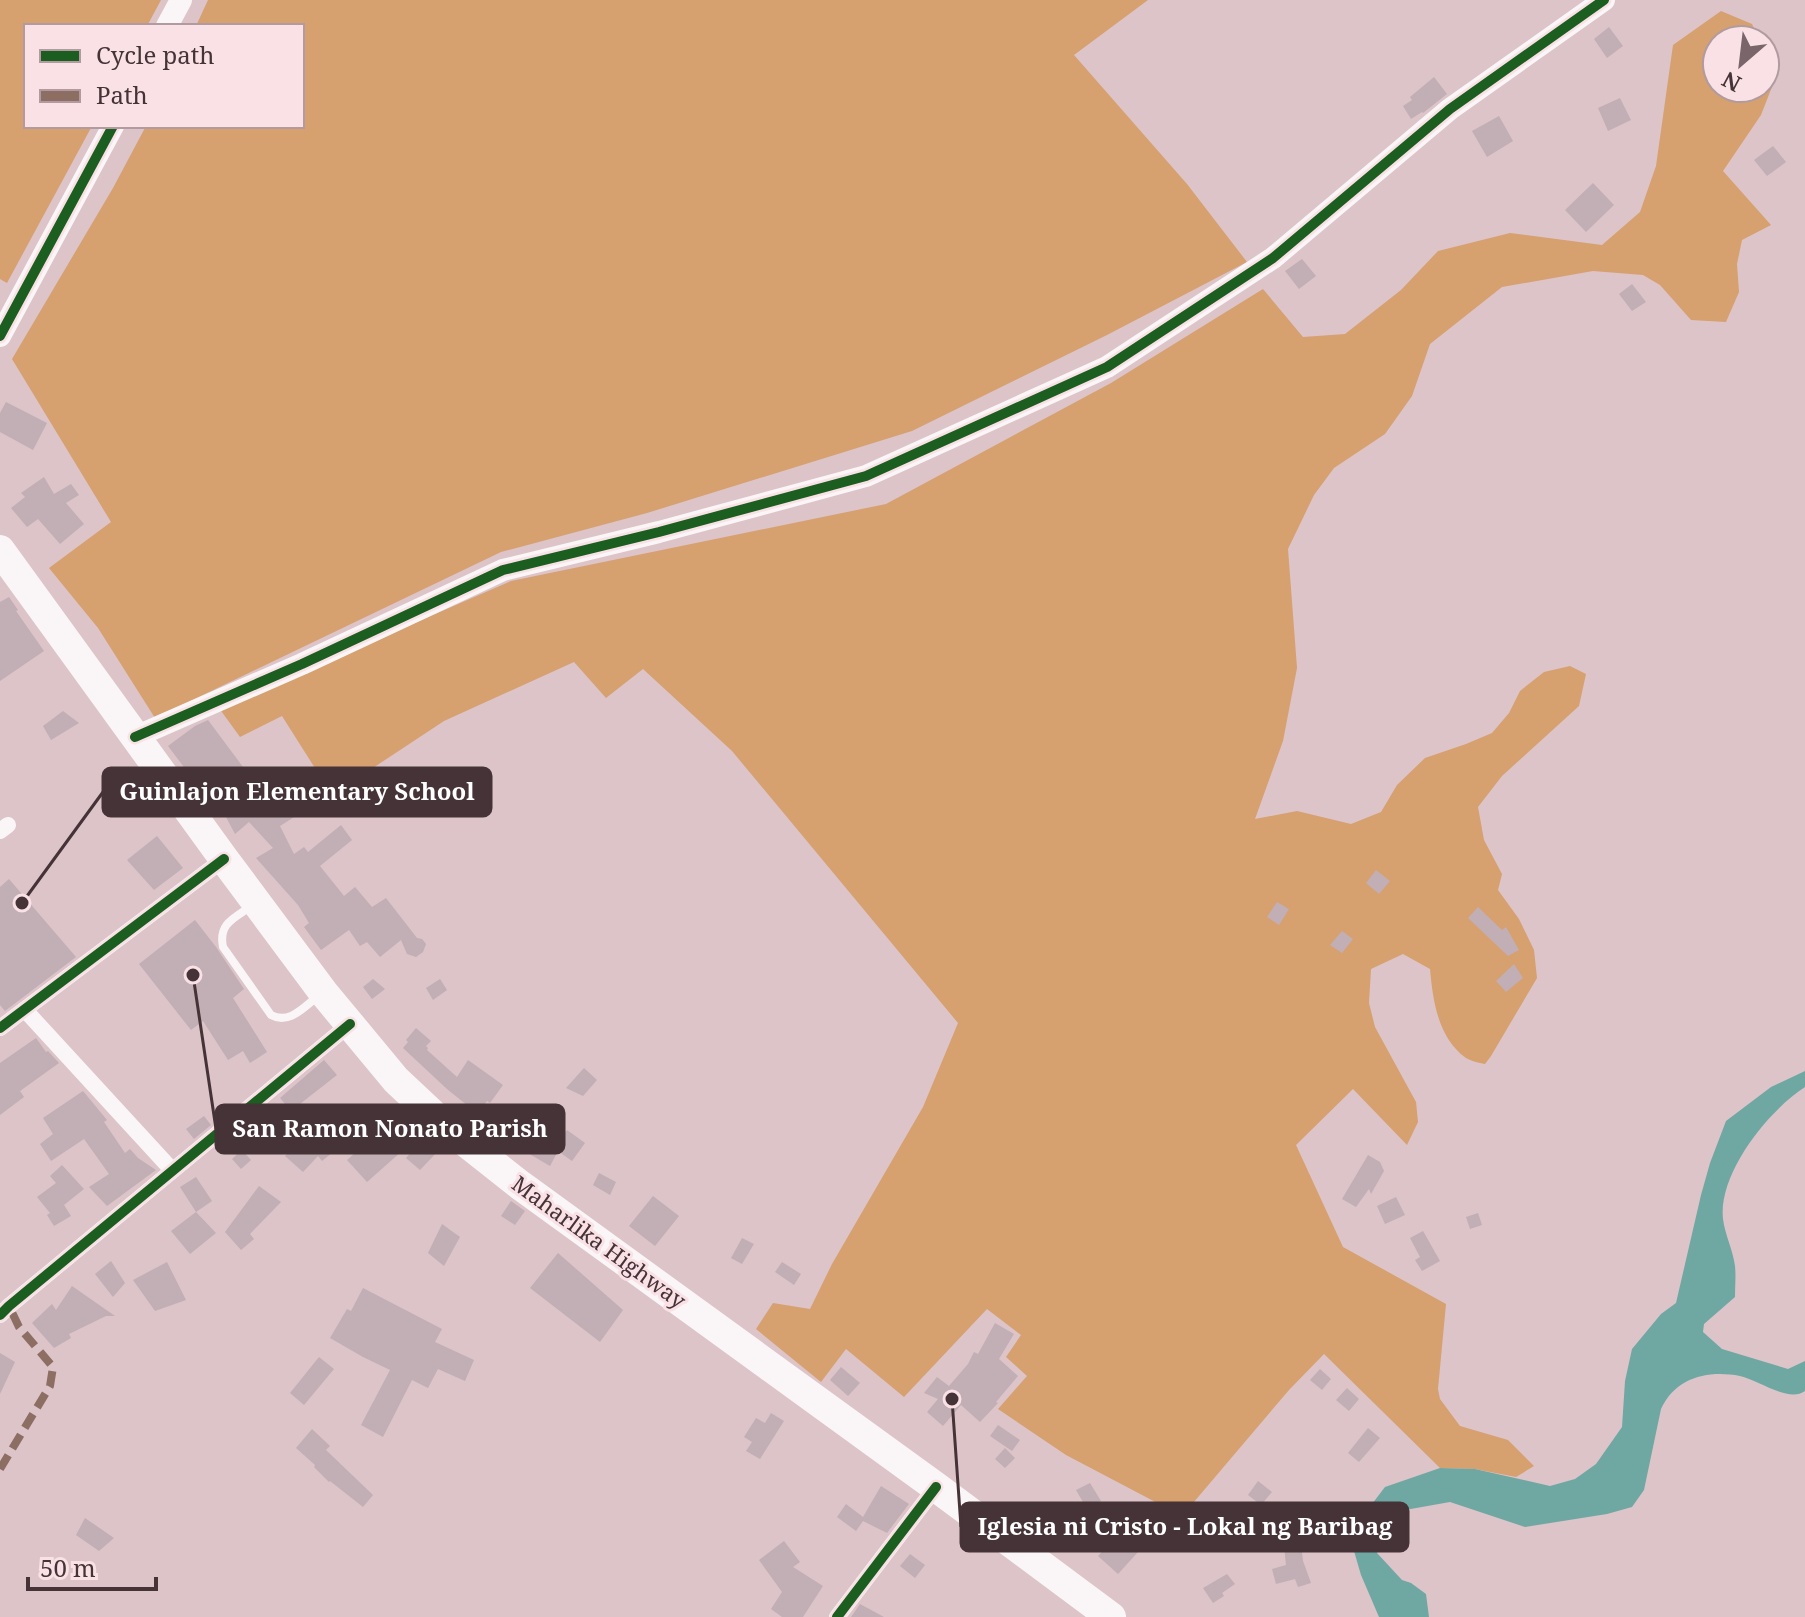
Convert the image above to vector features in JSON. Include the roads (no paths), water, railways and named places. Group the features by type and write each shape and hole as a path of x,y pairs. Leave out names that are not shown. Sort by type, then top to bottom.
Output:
{"highway":[{"name":"Maharlika Highway","path":"3,562 323,992 396,1080 444,1125 509,1177 1111,1617"}],"street":[{"path":"168,24 181,0"},
{"path":"135,737 302,664 503,570 866,476 1107,367 1273,258 1450,109 1604,0"},
{"path":"0,336 112,128"},
{"path":"0,1028 224,859"},
{"path":"25,1010 172,1170"},
{"path":"3,1305 350,1024"},
{"path":"837,1617 936,1487"}],"lane":[{"path":"256,902 226,924 221,935 223,947 271,1015 278,1019 289,1018 323,992"}],"water":[{"path":"1805,1071 1805,1087 1762,1127 1737,1163 1729,1182 1723,1219 1735,1266 1735,1297 1704,1324 1703,1332 1722,1349 1788,1369 1805,1361 1805,1391 1782,1393 1748,1378 1728,1374 1705,1375 1684,1383 1667,1398 1661,1409 1644,1490 1632,1507 1525,1527 1450,1502 1405,1510 1392,1516 1384,1525 1377,1553 1402,1580 1426,1594 1429,1617 1379,1617 1361,1575 1349,1534 1385,1487 1440,1468 1475,1469 1550,1486 1575,1479 1596,1464 1622,1427 1625,1381 1632,1349 1661,1314 1676,1303 1701,1195 1726,1121 1771,1087"}],"place":[{"name":"Guinlajon Elementary School","path":"22,903"},
{"name":"San Ramon Nonato Parish","path":"193,975"},
{"name":"Iglesia ni Cristo - Lokal ng Baribag","path":"952,1399"}]}
